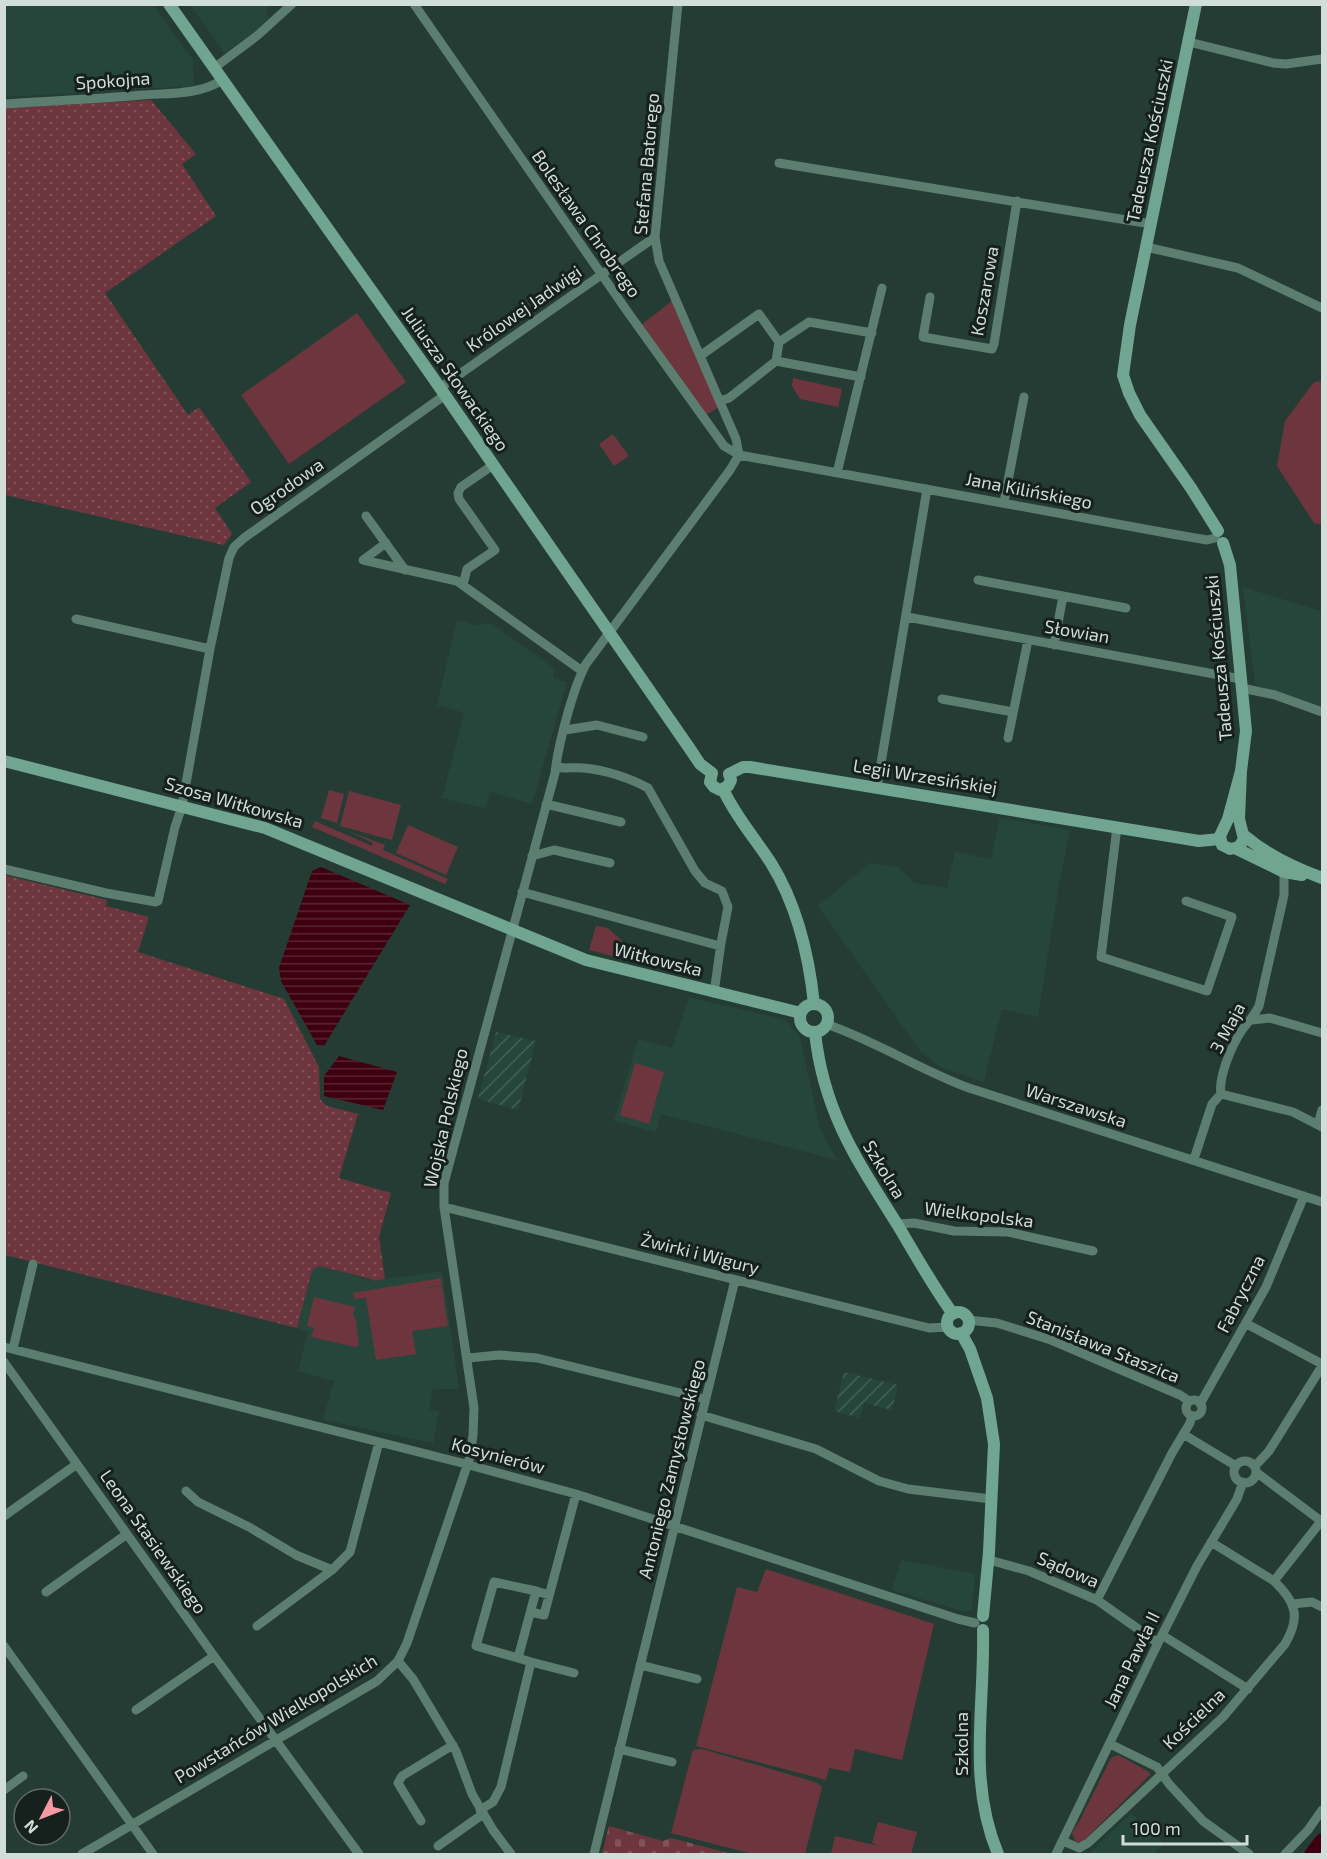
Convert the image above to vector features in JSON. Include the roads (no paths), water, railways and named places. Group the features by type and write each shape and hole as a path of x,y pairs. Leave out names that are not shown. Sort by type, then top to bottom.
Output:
{"street":[{"name":"Juliusza Słowackiego","path":"169,4 443,392 695,757 712,773"},
{"path":"214,68 258,35 292,4"},
{"name":"Bolesława Chrobrego","path":"414,4 705,423 724,446 738,455"},
{"name":"Stefana Batorego","path":"678,4 655,237 658,261 736,439 738,455"},
{"name":"Tadeusza Kościuszki","path":"1196,4 1123,369 1124,381 1140,415 1191,488 1219,537 1230,566 1246,731 1241,771 1239,819 1243,832"},
{"name":"Tadeusza Kościuszki","path":"1189,42 1273,63 1286,64 1323,59"},
{"name":"Spokojna","path":"4,104 98,99 197,90 222,80"},
{"path":"779,164 1151,224"},
{"name":"Koszarowa","path":"930,297 923,337 992,349 1017,201"},
{"name":"Królowej Jadwigi","path":"443,392 601,274 655,237"},
{"name":"Tadeusza Kościuszki","path":"1146,247 1238,268 1323,308"},
{"path":"837,473 882,288"},
{"path":"700,356 759,314 779,342 776,361 729,398 720,401"},
{"path":"779,342 809,322 872,333"},
{"path":"776,361 861,377"},
{"name":"Ogrodowa","path":"4,869 106,894 158,901 182,806 229,558 238,543 443,392"},
{"path":"1004,502 1024,397"},
{"name":"Jana Kilińskiego","path":"738,455 1207,540 1219,537"},
{"name":"Wojska Polskiego","path":"468,1464 474,1422 468,1358 444,1207 444,1183 511,930 582,671 608,632 730,470 738,455"},
{"path":"463,585 468,569 495,550 459,499 458,493 461,487 493,465"},
{"path":"877,787 927,489"},
{"path":"366,516 405,570"},
{"path":"386,543 363,560 457,581 582,671"},
{"path":"978,580 1126,608"},
{"path":"1054,645 1063,596"},
{"name":"Słowian","path":"906,617 1241,683 1323,712"},
{"path":"76,619 210,649"},
{"path":"1008,738 1028,640"},
{"path":"942,699 1013,712"},
{"path":"565,730 597,726 643,737"},
{"name":"Szosa Witkowska","path":"4,761 248,822 294,838 511,930"},
{"path":"556,767 588,768 635,781 648,788 695,871 705,883 722,891 728,907 714,993"},
{"name":"Legii Wrzesińskiej","path":"729,774 743,767 750,767 1199,841 1222,834"},
{"path":"721,769 729,774 730,783 723,789 717,789 712,785 710,779 712,773 721,769"},
{"name":"Tadeusza Kościuszki","path":"1222,834 1241,771"},
{"path":"723,789 737,816 772,865 790,903 806,956 814,1004"},
{"path":"546,804 621,822"},
{"path":"1232,825 1243,832 1258,848 1300,870 1321,877 1284,872 1237,849 1227,849 1222,834 1232,825"},
{"path":"1117,827 1101,957 1208,991 1232,917 1186,901"},
{"path":"1237,849 1243,843 1243,832"},
{"path":"532,856 555,850 610,863"},
{"name":"3 Maja","path":"1194,1159 1212,1104 1221,1094 1220,1081 1234,1046 1259,1006 1264,982 1267,980 1286,887 1284,872"},
{"path":"522,892 720,946"},
{"name":"Witkowska","path":"511,930 586,960 801,1013"},
{"path":"814,1004 821,1006 828,1017 822,1029 815,1032 803,1026 800,1020 801,1013 807,1005 814,1004"},
{"path":"1252,1020 1270,1018 1323,1033"},
{"name":"Warszawska","path":"826,1024 847,1031 962,1086 1323,1202"},
{"name":"Szkolna","path":"815,1032 833,1113 853,1154 953,1314"},
{"path":"1221,1094 1293,1112 1320,1126 1323,1110"},
{"name":"Fabryczna","path":"1200,1404 1266,1287 1304,1196"},
{"name":"Żwirki i Wigury","path":"444,1207 929,1328 948,1327"},
{"name":"Wielkopolska","path":"897,1224 914,1223 954,1231 1008,1232 1093,1251"},
{"path":"9,1348 33,1264"},
{"name":"Antoniego Zamysłowskiego","path":"594,1854 735,1280"},
{"path":"953,1314 963,1314 968,1320 968,1327 962,1333 954,1333 948,1327 948,1319 953,1314"},
{"name":"Stanisława Staszica","path":"968,1320 997,1323 1051,1340 1180,1395 1189,1401"},
{"path":"1247,1324 1323,1365 1256,1469 1251,1481 1243,1482 1235,1476 1236,1466 1243,1461 1248,1461 1256,1469 1281,1490 1322,1521 1274,1581"},
{"name":"Szkolna","path":"962,1333 979,1372 991,1418 994,1444 989,1560 980,1623 978,1757 986,1818 998,1854"},
{"name":"Kosynierów","path":"9,1348 468,1464 576,1494 958,1619 980,1623"},
{"path":"468,1358 499,1355 537,1358 705,1399"},
{"name":"Leona Stasiewskiego","path":"4,1362 275,1741 359,1854"},
{"path":"1097,1600 1192,1416 1199,1414 1202,1409 1196,1401 1189,1401 1186,1408 1192,1416"},
{"path":"701,1415 816,1449 879,1481 908,1490 991,1499"},
{"path":"1183,1434 1236,1466"},
{"path":"257,1626 332,1570 353,1547 379,1442"},
{"path":"4,1516 77,1464"},
{"name":"Powstańców Wielkopolskich","path":"82,1854 377,1681 398,1660 412,1629 468,1464"},
{"name":"Jana Pawła II","path":"1056,1854 1160,1639 1237,1498 1243,1482"},
{"path":"186,1491 198,1502 249,1527 296,1555 332,1570"},
{"path":"531,1612 544,1615 576,1494"},
{"path":"46,1592 127,1534"},
{"path":"1211,1542 1274,1581 1293,1604 1312,1602 1323,1607"},
{"name":"Sądowa","path":"989,1560 1029,1571 1097,1600 1248,1689"},
{"path":"549,1594 494,1582 476,1646 574,1673"},
{"path":"518,1658 536,1592"},
{"name":"Kościelna","path":"1064,1840 1079,1848 1084,1846 1223,1717 1291,1635 1295,1616 1293,1604"},
{"path":"4,1646 153,1854"},
{"path":"136,1710 214,1656"},
{"path":"398,1660 413,1679 453,1745 472,1794 511,1854"},
{"path":"438,1846 493,1802 501,1786 531,1662"},
{"path":"640,1665 697,1679"},
{"path":"1110,1744 1152,1763 1203,1821 1249,1854"},
{"path":"421,1821 398,1783 402,1776 453,1745"},
{"path":"619,1749 672,1762"},
{"path":"4,1790 23,1776"},
{"path":"1285,1854 1323,1810"}],"waterway":[{"path":"1312,1854 1322,1841"}]}
